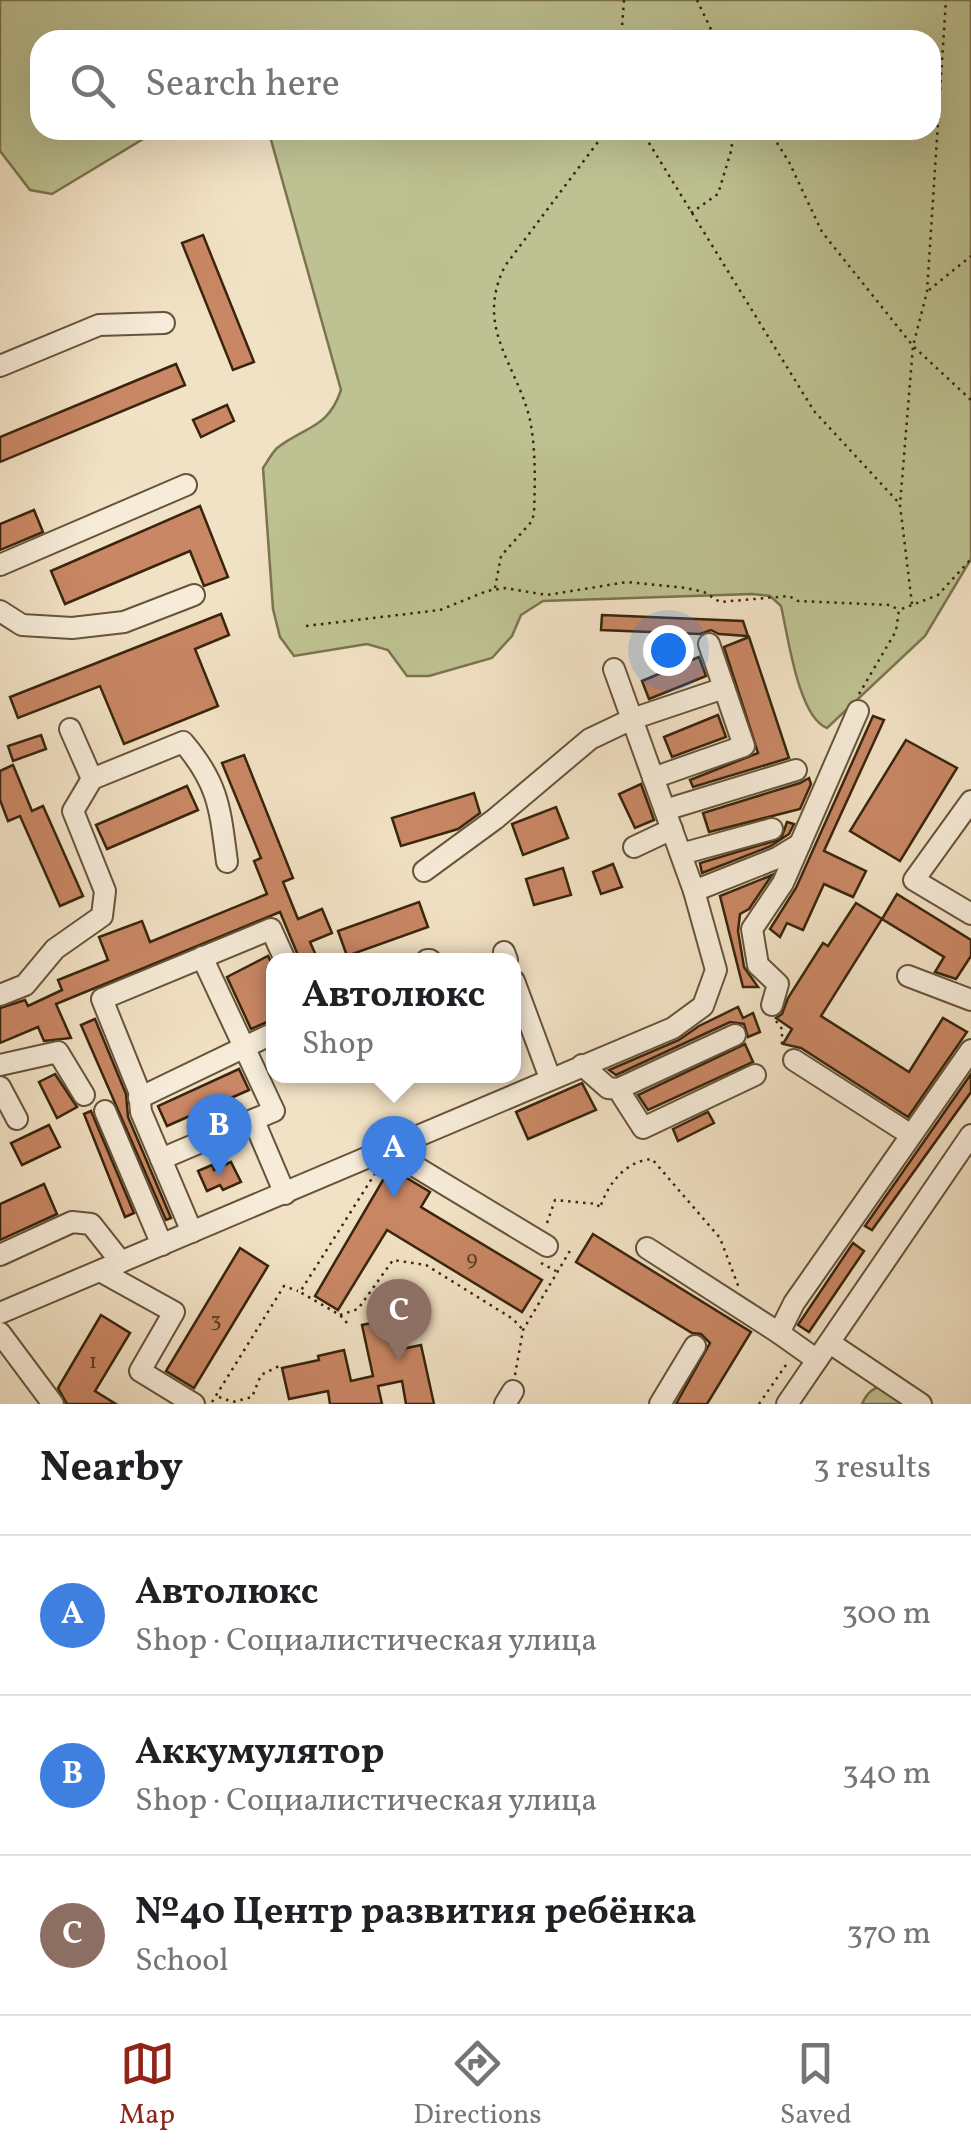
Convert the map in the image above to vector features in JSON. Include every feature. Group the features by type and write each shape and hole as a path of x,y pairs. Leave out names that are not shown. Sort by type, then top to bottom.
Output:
{"street":[{"path":"0,366 99,325 164,324"},
{"path":"0,565 186,485"},
{"path":"0,611 22,625 72,628 124,622 194,595"},
{"path":"654,778 744,746 709,644"},
{"path":"0,1313 285,1194 384,1158 550,1078 674,1028 704,1006 716,970 694,890 614,669"},
{"path":"424,871 495,819 590,739 632,719 724,688"},
{"path":"772,1005 778,984 758,965 752,929 783,883 858,710"},
{"path":"70,729 92,779"},
{"path":"0,996 26,985 55,949 102,916 106,891 73,810 92,779 184,742 207,770 214,788 227,862"},
{"path":"634,847 668,820 796,770"},
{"path":"971,801 914,880 971,914"},
{"path":"681,854 772,829"},
{"path":"694,890 777,858 800,844"},
{"path":"192,1232 141,1112 102,999 271,929 282,953"},
{"path":"161,1159 274,1111 202,958"},
{"path":"908,976 970,995"},
{"path":"521,1000 550,1078"},
{"path":"582,1065 608,1088 618,1089 735,1034"},
{"path":"139,1098 266,1037"},
{"path":"779,1333 794,1303 971,1050"},
{"path":"0,1066 58,1052 84,1095"},
{"path":"794,1060 911,1135"},
{"path":"618,1089 643,1128 755,1075"},
{"path":"0,1086 17,1119"},
{"path":"105,1112 162,1245"},
{"path":"254,1121 285,1194"},
{"path":"787,1404 971,1135"},
{"path":"384,1158 542,1249"},
{"path":"0,1256 72,1222 91,1224 121,1262"},
{"path":"648,1248 779,1333 824,1352 921,1404"},
{"path":"100,1271 174,1312 140,1371 194,1404"},
{"path":"0,1333 53,1404"},
{"path":"660,1404 694,1346"}],"path":[{"path":"622,30 624,0"},
{"path":"697,0 711,30"},
{"path":"941,77 946,0"},
{"path":"495,590 501,556 525,530 534,513 535,456 524,399 496,334 494,289 505,266 600,140"},
{"path":"647,140 814,411 900,504"},
{"path":"690,214 718,194 732,140"},
{"path":"775,140 822,232 913,346 971,400"},
{"path":"912,604 900,504 913,346 927,292 937,140"},
{"path":"927,292 971,256"},
{"path":"898,610 938,595 971,559"},
{"path":"306,626 440,610 495,590 547,594 627,582 704,592 720,602 789,596 798,601 890,605 898,610"},
{"path":"858,710 859,691 896,631 898,610"},
{"path":"772,1005 776,1024 782,1029 782,1046 794,1060"},
{"path":"300,1292 384,1158"},
{"path":"558,1272 542,1249 548,1216 556,1200 597,1204 600,1208 617,1176 632,1163 652,1160 720,1238 749,1313"},
{"path":"508,1398 523,1330 571,1249"},
{"path":"340,1315 358,1309 393,1260 426,1265 513,1319 523,1330"},
{"path":"211,1404 284,1286 340,1315 347,1323"},
{"path":"758,1404 788,1362"},
{"path":"219,1397 234,1402 252,1397 261,1376 282,1365"}],"green space":[{"path":"0,0 971,0 971,559 925,636 827,728 817,721 802,692 781,606 770,596 543,601 521,615 512,636 492,658 429,676 407,676 388,650 367,644 294,656 280,637 273,609 263,468 277,448 322,420 341,390 271,140 941,140 941,30 30,30 30,140 141,140 52,194 30,190 0,151"},
{"path":"886,1385 912,1404 862,1404 871,1391"}],"building":[{"path":"203,235 254,362 233,370 182,243"},
{"path":"176,364 185,385 0,462 0,437"},
{"path":"227,405 234,421 201,437 193,420"},
{"path":"200,506 228,577 204,586 190,551 65,604 51,571"},
{"path":"34,510 43,532 0,550 0,524"},
{"path":"221,614 229,635 195,649 218,706 124,744 100,686 18,718 10,697"},
{"path":"602,615 743,621 748,636 711,630 700,634 601,630"},
{"path":"749,637 789,758 693,787 690,780 758,753 724,647"},
{"path":"699,657 706,676 649,699 642,681"},
{"path":"718,715 726,737 672,757 664,737"},
{"path":"873,716 884,720 824,851 866,871 853,897 824,884 803,930 787,923 780,937 770,929 796,888"},
{"path":"41,735 46,749 13,761 8,746"},
{"path":"906,740 957,768 900,861 850,831"},
{"path":"244,755 293,878 283,882 298,919 322,909 332,933 310,942 315,953 297,953 280,912 56,1004 71,1038 44,1041 38,1027 0,1043 0,1008 25,1000 28,1006 62,990 58,980 108,960 99,937 142,921 150,942 267,894 254,861 261,858 222,763"},
{"path":"13,765 32,811 43,806 83,896 60,906 20,816 8,821 0,800 0,771"},
{"path":"809,778 811,784 800,809 709,832 703,813"},
{"path":"641,784 654,820 635,828 619,794"},
{"path":"187,786 198,810 107,849 96,825"},
{"path":"474,793 480,813 458,829 401,846 392,818"},
{"path":"556,807 568,838 523,855 512,824"},
{"path":"787,822 794,824 789,834 771,846 702,873 700,863 781,839"},
{"path":"613,864 622,887 601,894 593,872"},
{"path":"563,868 571,895 534,905 526,879"},
{"path":"772,875 749,909 740,914 738,931 744,967 758,987 743,987 720,896"},
{"path":"897,894 971,940 971,956 956,979 935,972 944,957 882,919"},
{"path":"419,902 428,927 355,953 346,953 338,931"},
{"path":"856,903 882,919 821,1016 909,1072 943,1018 967,1032 908,1117 801,1048 783,1044 792,1029 776,1018 823,943 828,946"},
{"path":"266,957 266,1022 251,1029 227,977"},
{"path":"738,1007 743,1018 753,1013 760,1032 748,1037 744,1024 730,1022 616,1075 609,1070 679,1040"},
{"path":"95,1019 126,1094 128,1117 171,1218 166,1220 81,1025"},
{"path":"745,1044 753,1062 648,1110 638,1095"},
{"path":"239,1069 249,1090 167,1126 158,1106"},
{"path":"55,1074 77,1107 57,1118 39,1082"},
{"path":"971,1074 971,1092 872,1230 865,1226"},
{"path":"582,1083 596,1110 528,1139 516,1112"},
{"path":"91,1111 134,1213 125,1217 84,1114"},
{"path":"708,1112 714,1123 678,1141 673,1129"},
{"path":"49,1125 60,1147 22,1165 11,1143"},
{"path":"231,1162 241,1182 223,1190 220,1185 207,1191 198,1171 212,1165 214,1170"},
{"path":"390,1168 430,1192 421,1207 542,1280 522,1312 387,1230 338,1310 315,1296"},
{"path":"44,1184 57,1214 0,1240 0,1204"},
{"path":"593,1234 751,1332 707,1404 676,1404 710,1343 701,1334 692,1333 576,1262"},
{"path":"853,1243 864,1251 809,1332 798,1325"},
{"path":"240,1248 268,1266 194,1388 166,1371"},
{"path":"101,1315 130,1333 95,1391 116,1404 67,1404 58,1388"},
{"path":"390,1319 397,1350 421,1345 434,1404 406,1404 402,1381 378,1386 382,1404 330,1404 328,1391 289,1399 282,1368 319,1360 318,1356 344,1350 351,1381 373,1376 362,1325"}],"place":[{"name":"Аккумулятор","path":"219,1176"},
{"name":"Автолюкс","path":"394,1198"},
{"name":"№40 Центр развития ребёнка","path":"399,1361"}]}
